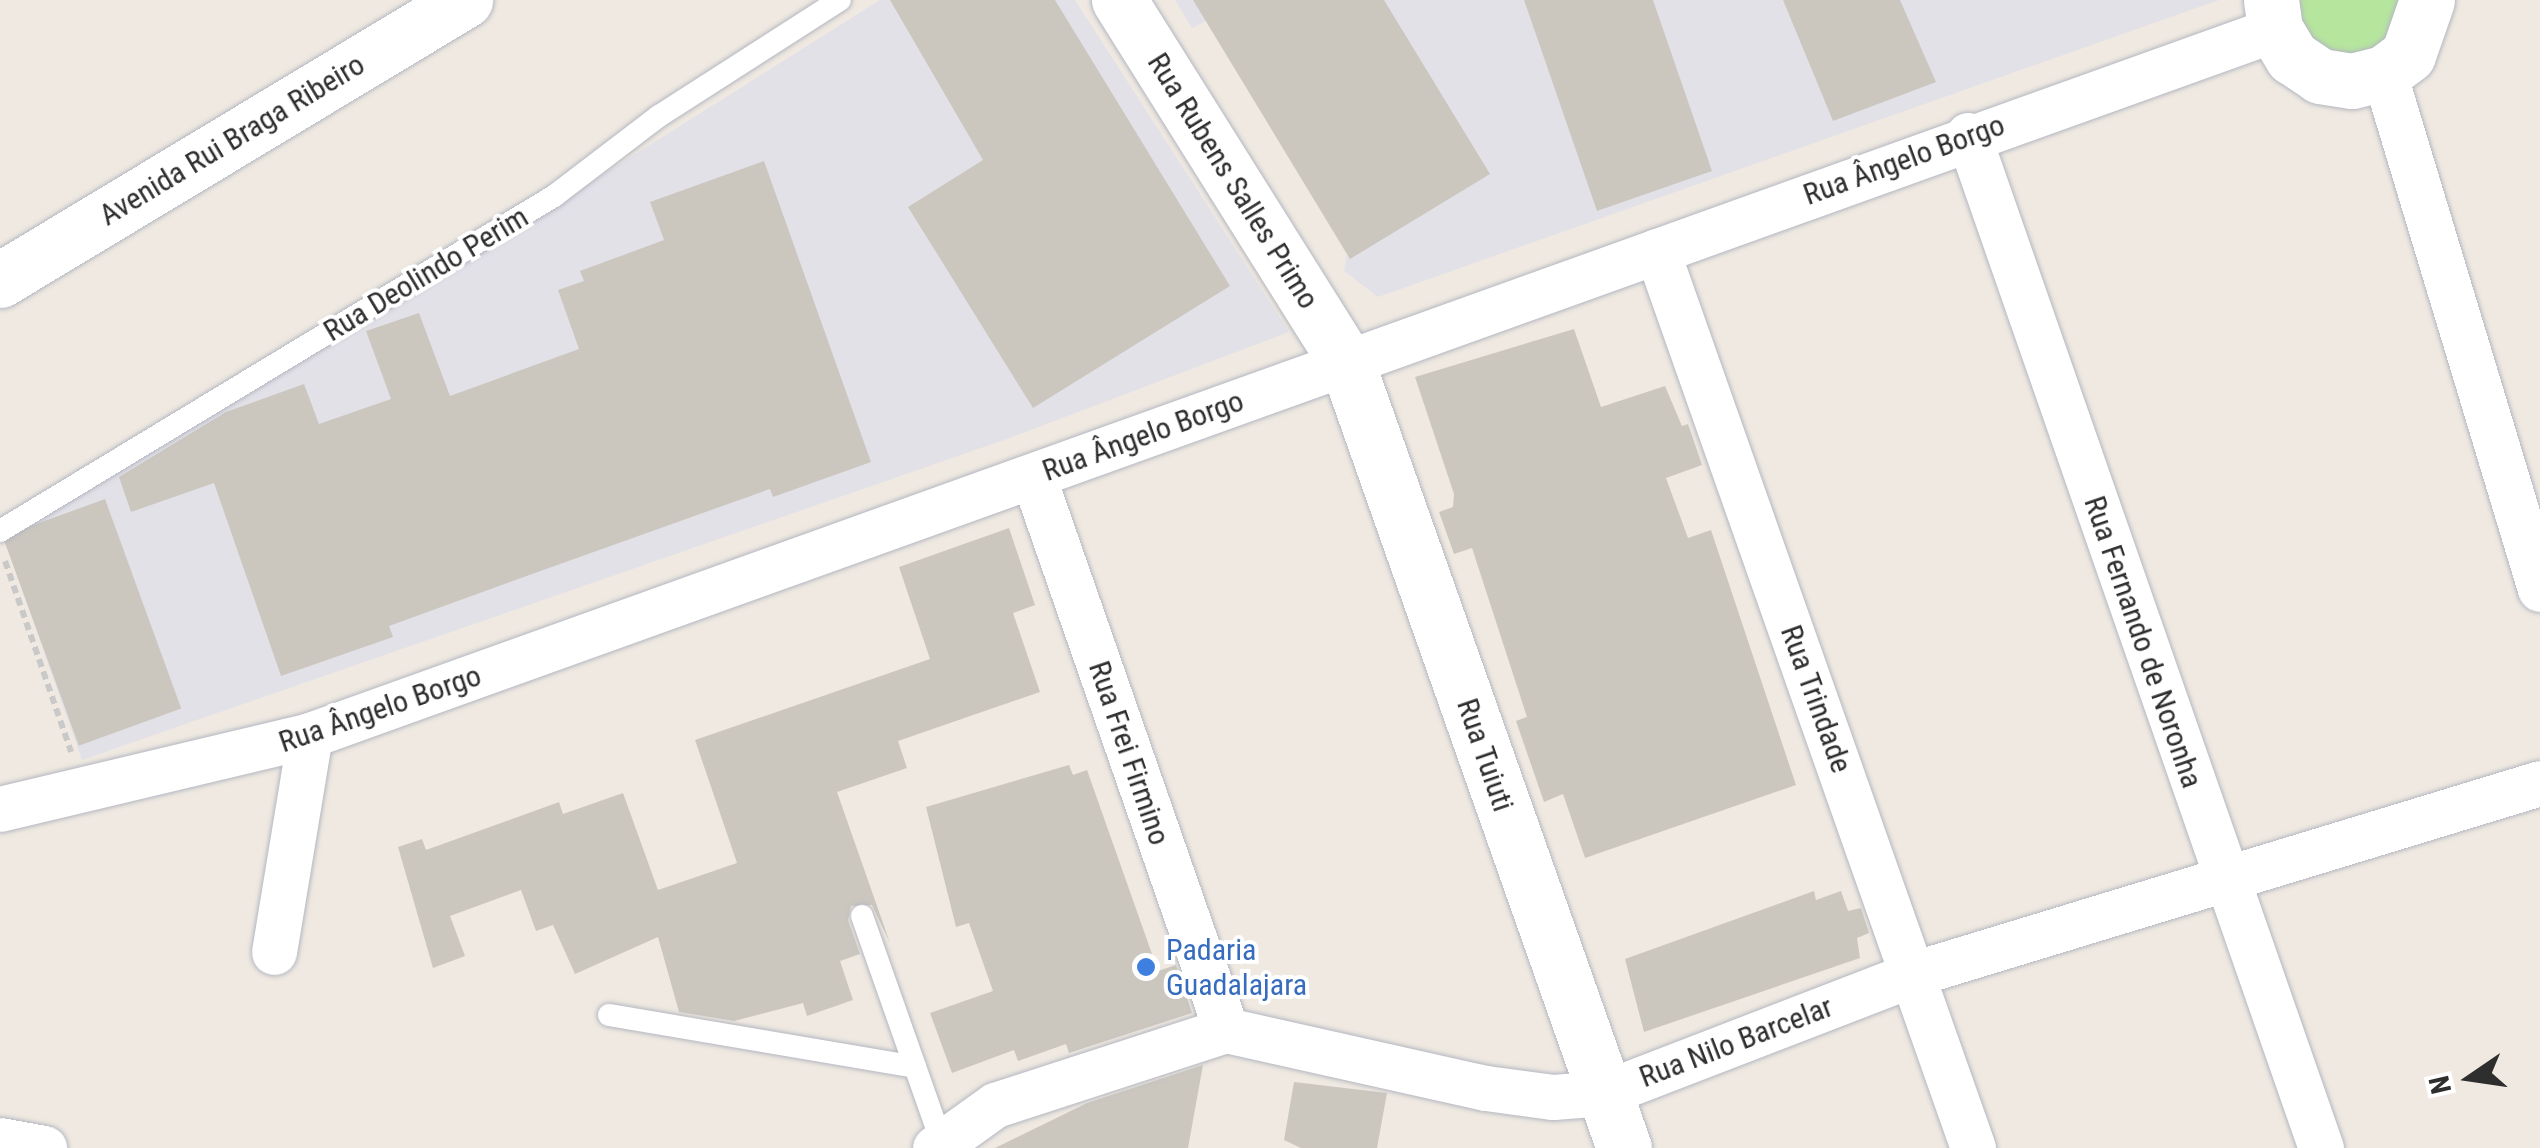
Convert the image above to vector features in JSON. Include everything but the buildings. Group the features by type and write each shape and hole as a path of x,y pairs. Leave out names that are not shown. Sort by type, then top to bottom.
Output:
{"street":[{"name":"Avenida Rui Braga Ribeiro","path":"0,280 465,0"},
{"name":"Rua Rubens Salles Primo","path":"1119,0 1346,363"},
{"path":"2273,15 2292,58 2320,76 2352,81 2384,73 2417,42 2427,0"},
{"name":"Rua Ângelo Borgo","path":"0,809 310,735 1657,251 2273,15"},
{"path":"2384,73 2540,589"},
{"name":"Rua Fernando de Noronha","path":"1968,135 2321,1148"},
{"name":"Rua Trindade","path":"1657,251 1972,1148"},
{"name":"Rua Tuiuti","path":"1346,363 1624,1148"},
{"name":"Rua Frei Firmino","path":"1032,476 1226,1030"},
{"path":"274,952 310,735"},
{"name":"Rua Nilo Barcelar","path":"1226,1030 1486,1088 1553,1097 1605,1093 1913,974 2540,783"},
{"path":"938,1144 996,1105 1226,1030"},
{"path":"0,1140 44,1148"}],"lane":[{"name":"Rua Deolindo Perim","path":"0,531 554,196 660,116 840,0"},
{"path":"862,916 916,1067 938,1144"},
{"path":"610,1015 916,1067"}],"path":[{"path":"0,545 84,790"}],"shaded area":[{"path":"880,0 1075,0 1289,332 1004,440 82,760 3,536 419,290"},
{"path":"1175,0 2219,0 1378,297 1344,271 1347,254 1206,21 1192,28"}],"green space":[{"path":"2294,0 2401,0 2386,40 2359,56 2327,53 2303,33"}],"place":[{"name":"Padaria Guadalajara","path":"1146,967"}]}
